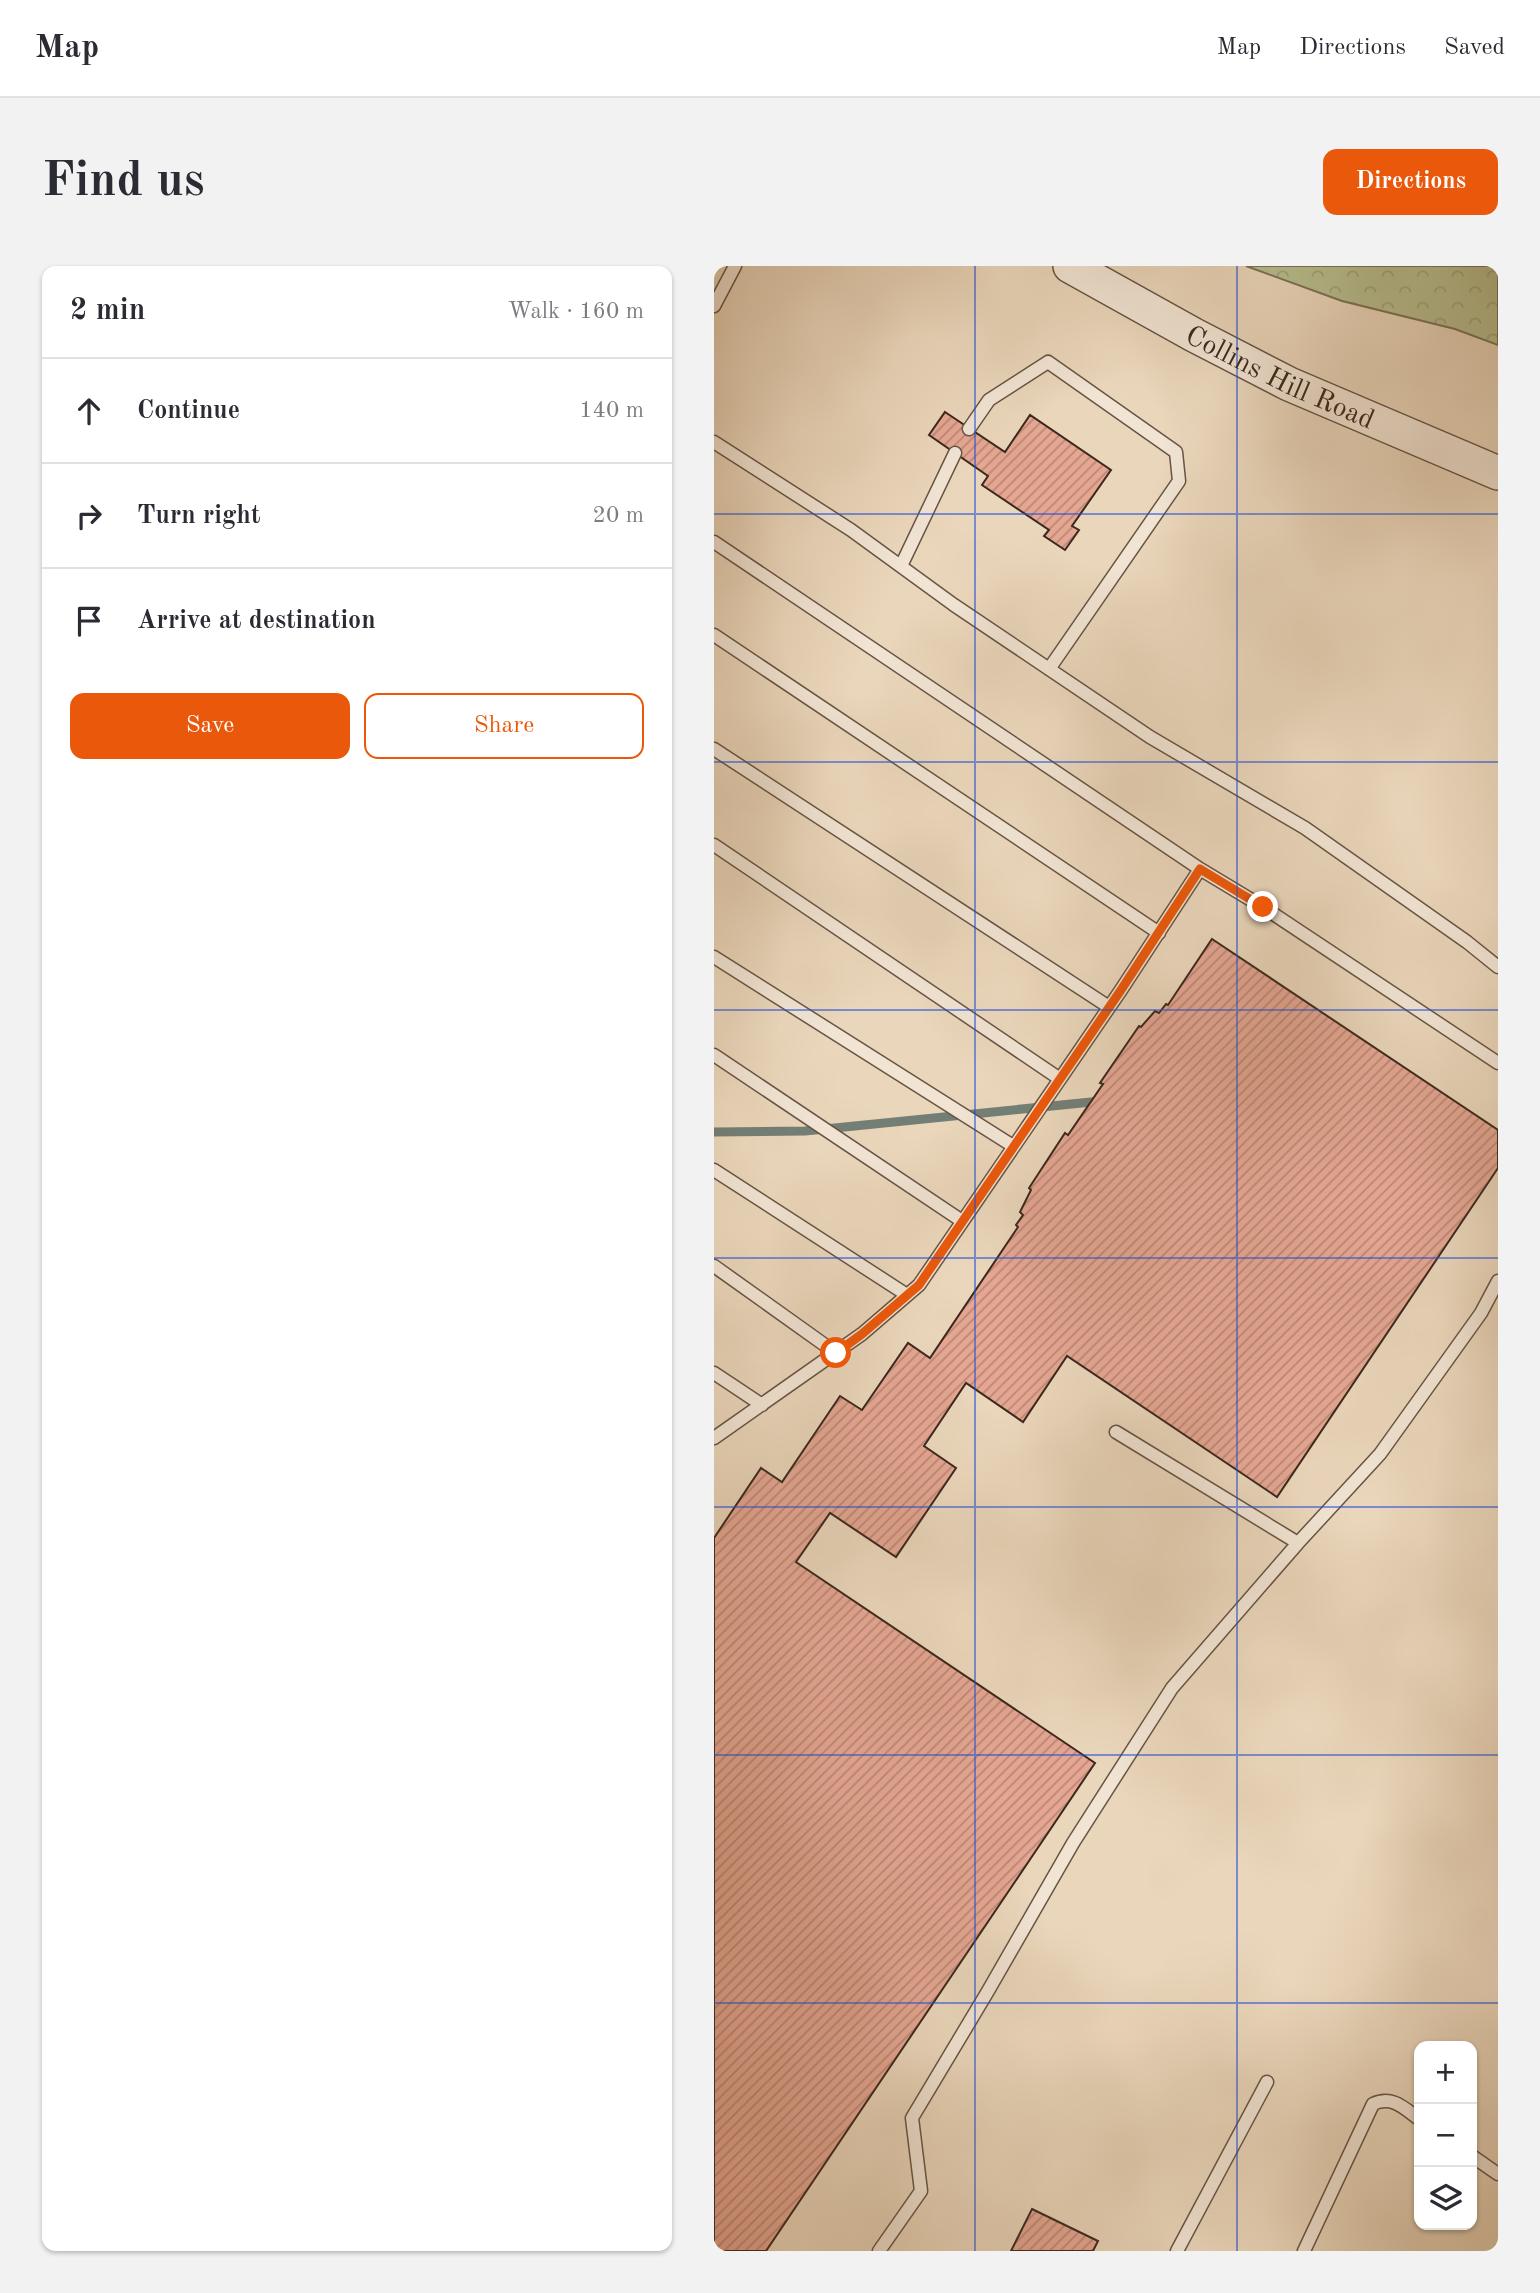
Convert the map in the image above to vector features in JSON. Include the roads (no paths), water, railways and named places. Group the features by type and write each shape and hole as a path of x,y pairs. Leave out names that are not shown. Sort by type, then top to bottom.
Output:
{"street":[{"name":"Collins Hill Road","path":"1070,266 1289,384 1498,473"}],"lane":[{"path":"714,306 736,266"},
{"path":"969,429 989,400 1048,362 1177,452 1179,481 1049,669"},
{"path":"714,442 851,530 1150,737 1306,828 1498,967"},
{"path":"901,566 955,453"},
{"path":"714,542 1200,869 1263,907 1498,1063"},
{"path":"714,635 1159,933"},
{"path":"714,749 1109,1007"},
{"path":"714,845 1060,1079"},
{"path":"714,1438 862,1334 919,1285 1200,869"},
{"path":"714,957 1013,1146"},
{"path":"714,1055 962,1221"},
{"path":"714,1171 907,1295"},
{"path":"714,1266 836,1353"},
{"path":"879,2251 921,2191 912,2118 989,1991 1073,1843 1172,1688 1298,1543 1380,1454 1481,1313 1498,1281"},
{"path":"714,1373 762,1405"},
{"path":"1116,1432 1298,1543"},
{"path":"1177,2251 1267,2082"},
{"path":"1304,2251 1373,2104 1392,2100 1414,2115"},
{"path":"1477,2159 1498,2174"}],"waterway":[{"path":"714,1132 805,1131 1101,1101"}]}
